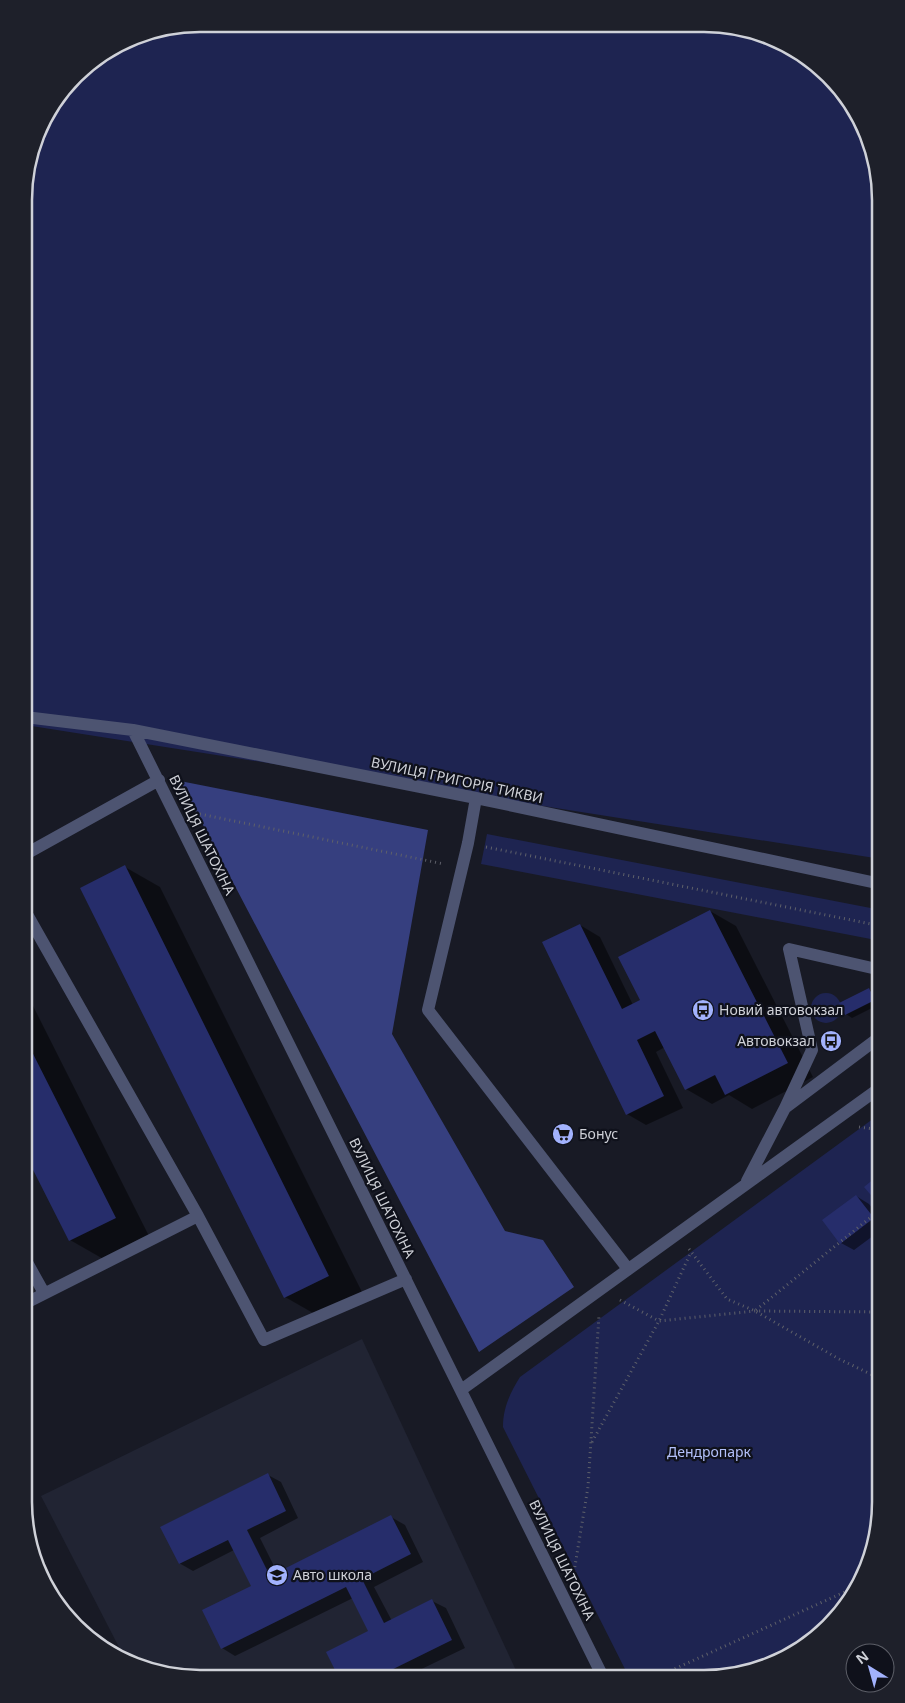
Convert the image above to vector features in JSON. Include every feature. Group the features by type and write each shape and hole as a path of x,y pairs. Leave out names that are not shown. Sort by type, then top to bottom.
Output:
{"street":[{"name":"ВУЛИЦЯ ГРИГОРІЯ ТИКВИ","path":"32,717 134,730 476,798 872,882"},
{"name":"ВУЛИЦЯ ШАТОХІНА","path":"134,730 600,1670"},
{"path":"32,851 159,780"},
{"path":"476,798 468,843 428,1010 628,1269"},
{"path":"32,923 198,1216 264,1340 406,1279"},
{"path":"744,1185 785,1108 812,1050 789,949 872,968"},
{"path":"785,1108 872,1043"},
{"path":"461,1390 872,1093"},
{"path":"32,1300 198,1216"},
{"path":"32,1271 44,1293"}],"path":[{"path":"173,808 462,868"},
{"path":"468,843 872,924"},
{"path":"755,1311 872,1216"},
{"path":"677,1234 727,1299 755,1311 839,1359 872,1375"},
{"path":"590,1445 659,1321 691,1252"},
{"path":"569,1608 588,1487 600,1289 659,1321 755,1311 872,1312"},
{"path":"677,1670 847,1591"}],"shaded area":[{"path":"180,781 428,830 392,1034 505,1231 543,1240 574,1287 479,1352"},
{"name":"Авто школа","path":"362,1339 516,1670 200,1670 157,1665 136,1658 121,1650 41,1496"}],"green space":[{"path":"200,32 704,32 726,34 759,41 798,61 815,74 831,90 855,126 864,146 872,190 872,858 32,726 32,200 41,146 55,116 74,90 98,67 136,45 157,38"},
{"path":"487,834 872,908 872,939 481,864"},
{"path":"826,993 837,997 841,1008 837,1019 826,1023 815,1019 811,1008 815,997"},
{"name":"Дендропарк","path":"872,1120 872,1513 864,1557 855,1577 838,1605 807,1636 779,1653 748,1665 704,1670 625,1670 503,1427 504,1413 510,1395 520,1377"}],"building":[{"path":"125,865 329,1276 284,1298 80,888"},
{"name":"Новий автовокзал","path":"710,910 788,1063 725,1095 715,1075 685,1090 655,1031 637,1040 664,1096 626,1115 542,942 580,924 622,1009 640,1000 618,957"},
{"path":"869,988 872,994 872,1002 845,1015 839,1003"},
{"path":"32,1052 116,1218 69,1241 32,1168"},
{"path":"872,1180 872,1196 864,1187"},
{"path":"856,1195 872,1215 872,1220 840,1244 822,1220"},
{"path":"268,1473 286,1511 247,1530 270,1576 391,1515 411,1554 362,1579 384,1623 432,1599 452,1640 391,1670 335,1670 326,1652 368,1631 346,1587 221,1649 202,1610 251,1586 228,1540 179,1564 160,1527"}],"place":[{"name":"Новий автовокзал","path":"703,1010"},
{"name":"Автовокзал","path":"831,1041"},
{"name":"Бонус","path":"563,1134"},
{"name":"Авто школа","path":"277,1575"}]}
